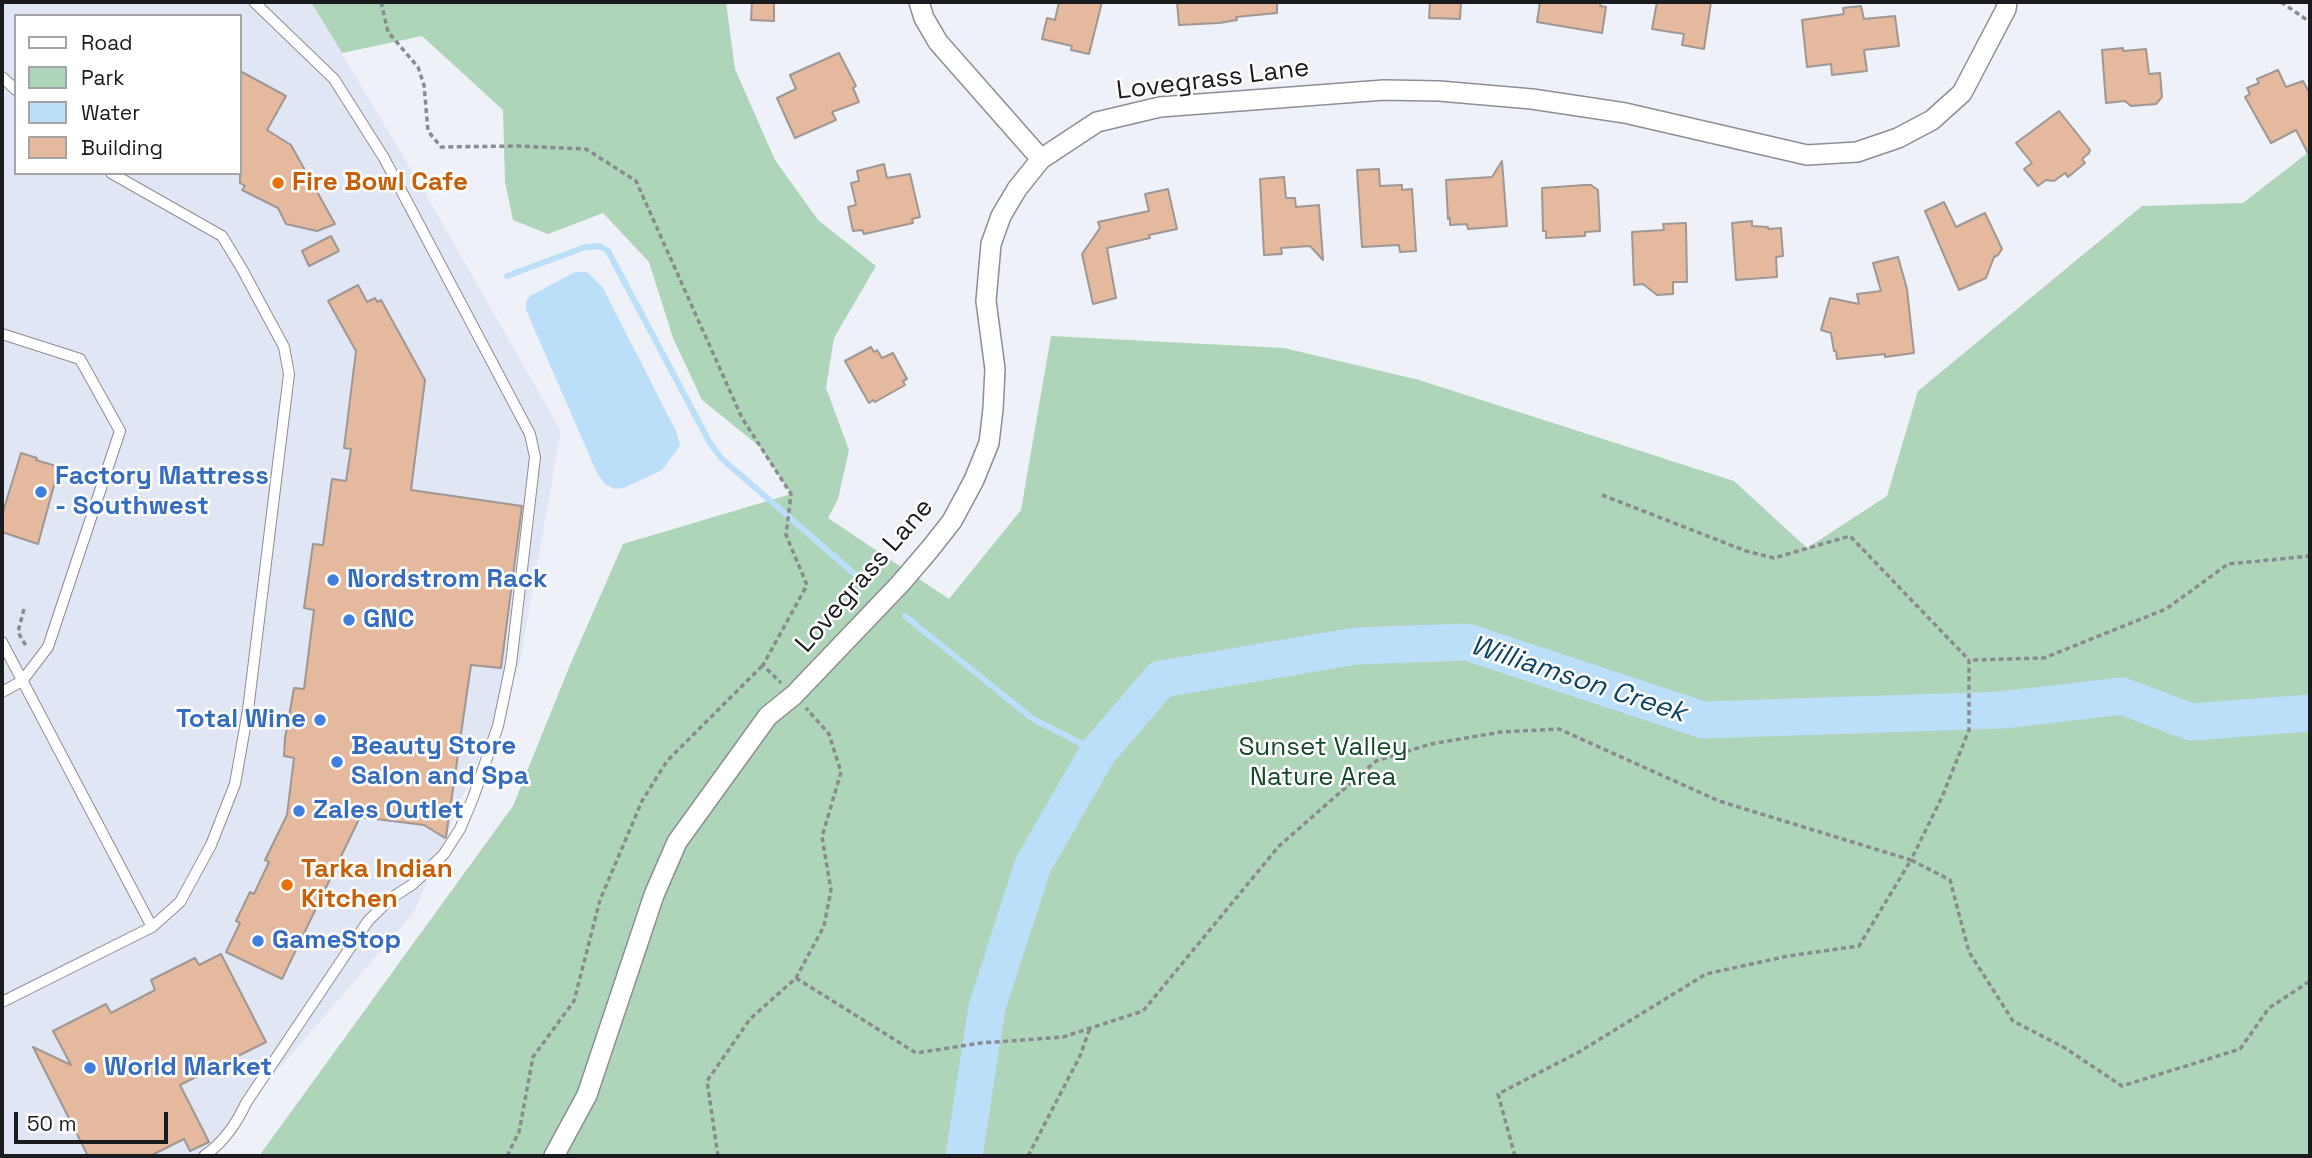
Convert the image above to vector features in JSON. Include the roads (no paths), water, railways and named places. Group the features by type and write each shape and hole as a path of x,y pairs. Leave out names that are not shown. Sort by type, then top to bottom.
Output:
{"street":[{"path":"919,2 924,18 938,42 1041,159"},
{"name":"Lovegrass Lane","path":"554,1156 587,1094 654,895 677,842 768,716 794,695 930,549 952,521 974,480 989,443 993,409 995,369 986,301 991,244 1001,216 1017,189 1041,159 1097,122 1160,107 1384,90 1438,91 1532,99 1625,114 1807,155 1857,152 1898,138 1932,120 1962,93 2006,9 2007,2"}],"lane":[{"path":"204,1156 218,1146 237,1123 246,1103 368,921 444,854 460,829 498,726 508,677 535,457 530,434 522,417 377,147 334,79 254,2"},
{"path":"2,1002 152,927 180,902 211,845 235,784 248,710 289,374 284,347 243,269 222,236 115,175"},
{"path":"2,334 80,359 120,430 48,647 22,681 2,692"},
{"path":"2,642 152,927"}],"water":[{"path":"575,272 587,272 603,288 677,433 680,446 662,470 624,488 615,489 605,484 597,473 526,310 526,302 530,296"}],"waterway":[{"path":"507,276 585,247 599,246 608,251 710,443 722,459 864,582"},
{"path":"905,616 1033,719 1098,752"},
{"name":"Williamson Creek","path":"964,1156 987,1007 1033,865 1098,752 1161,679 1356,646 1467,642 1703,720 2002,710 2122,696 2191,722 2310,713"}],"place":[{"name":"Fire Bowl Cafe","path":"278,183"},
{"name":"Factory Mattress - Southwest","path":"41,492"},
{"name":"Nordstrom Rack","path":"333,580"},
{"name":"GNC","path":"349,620"},
{"name":"Total Wine","path":"320,720"},
{"name":"Beauty Store Salon and Spa","path":"337,762"},
{"name":"Zales Outlet","path":"299,811"},
{"name":"Tarka Indian Kitchen","path":"287,885"},
{"name":"GameStop","path":"258,941"},
{"name":"World Market","path":"90,1068"}],"park label":[{"name":"Sunset Valley Nature Area","path":"1323,763"}]}
